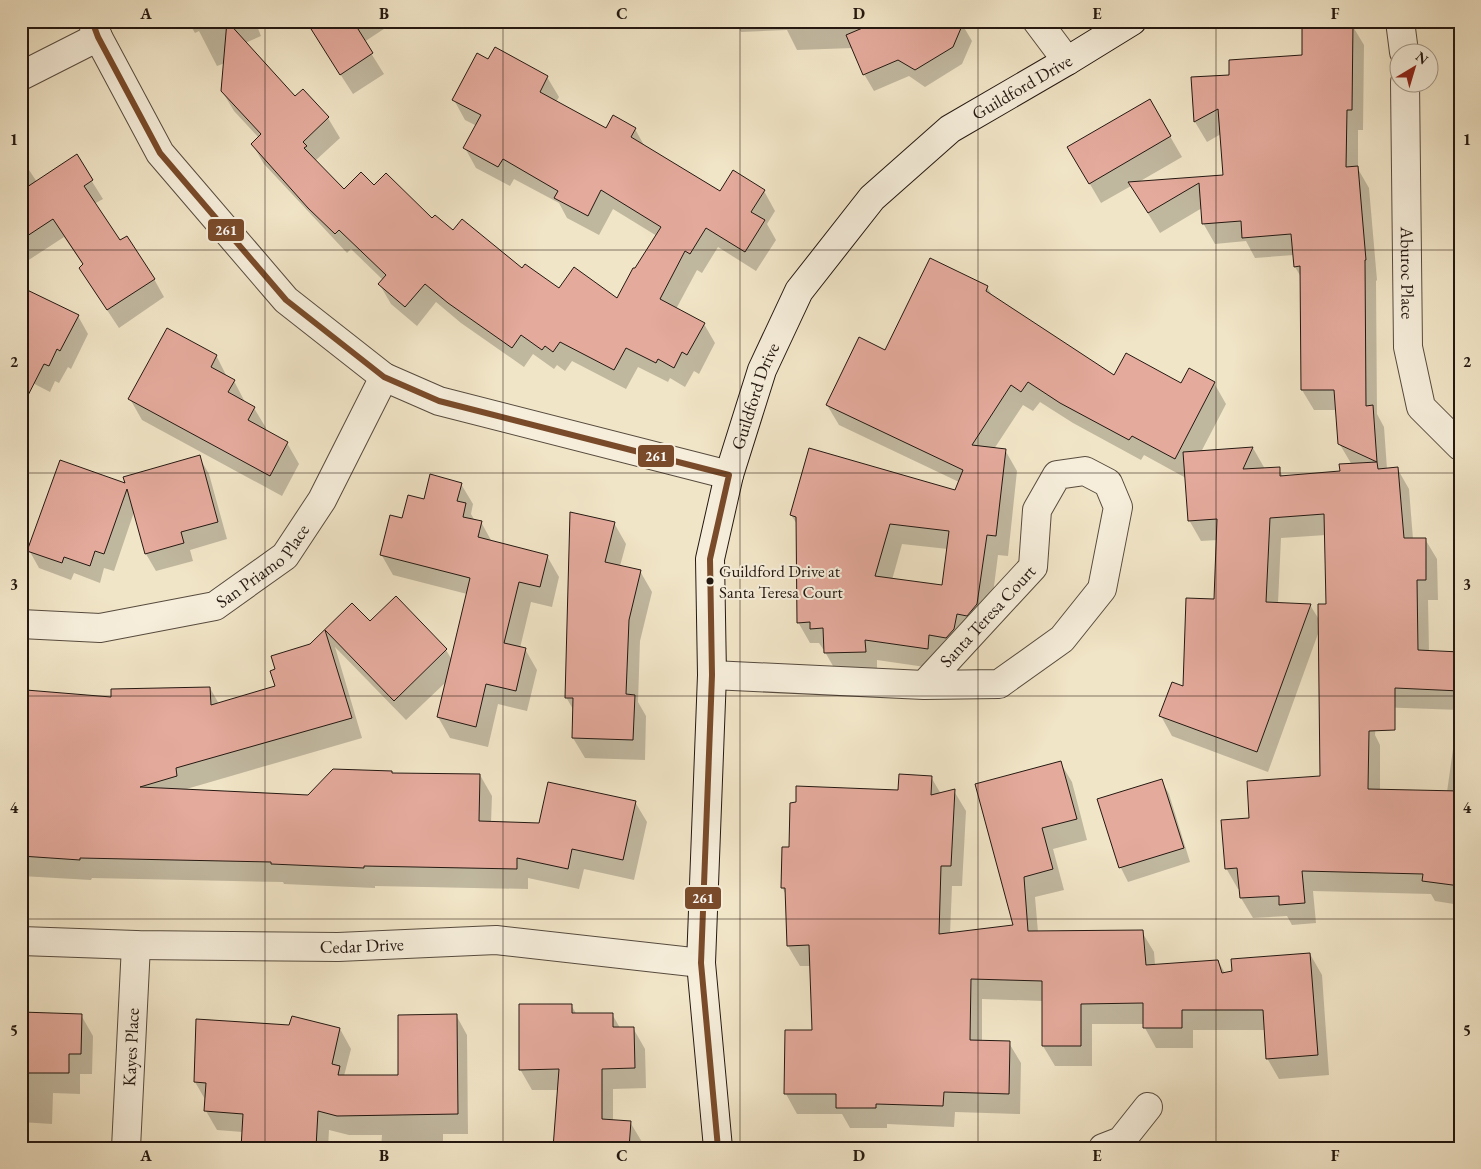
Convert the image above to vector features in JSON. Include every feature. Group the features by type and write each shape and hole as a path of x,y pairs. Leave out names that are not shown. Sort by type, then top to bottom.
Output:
{"street":[{"path":"1037,21 1067,61"},
{"name":"Guildford Drive","path":"718,1148 701,963 712,676 710,559 728,475 762,370 799,291 872,198 950,129 1132,21"},
{"path":"1400,21 1403,42"},
{"path":"21,76 95,29 160,154 286,300 384,377 439,401 728,475"},
{"name":"Aburoc Place","path":"1404,92 1408,348 1421,407 1460,446"},
{"name":"San Priamo Place","path":"21,624 100,628 214,606 285,556 322,500 384,377"},
{"name":"Santa Teresa Court","path":"712,676 924,685 999,684 1062,639 1102,589 1118,507 1108,483 1085,472 1057,475 1037,510 1033,567 924,685"},
{"name":"Cedar Drive","path":"21,941 136,946 338,948 496,940 701,963"},
{"name":"Kayes Place","path":"126,1148 136,946"},
{"path":"1103,1148 1121,1141 1148,1107"}],"building":[{"path":"227,21 295,96 303,89 329,117 303,142 307,146 304,148 344,189 361,172 374,185 386,173 432,218 435,215 453,230 462,219 522,268 525,264 559,288 574,267 617,298 633,268 635,268 661,227 601,190 588,216 554,198 558,191 503,159 498,167 463,148 481,115 452,100 477,53 488,59 495,47 548,76 540,92 606,128 613,115 636,128 631,137 720,191 733,170 765,190 751,212 765,220 745,252 706,228 690,254 685,251 660,299 705,323 687,355 682,352 674,368 658,359 656,363 626,348 614,370 560,342 553,352 545,346 542,350 521,335 512,348 448,303 425,284 405,307 378,284 386,275 339,230 335,234 308,208 251,144 261,134 221,91"},
{"path":"306,21 353,21 373,53 340,75"},
{"path":"879,21 964,21 953,47 915,70 898,60 863,75 846,35"},
{"path":"1302,23 1353,23 1352,110 1347,110 1346,167 1358,166 1366,260 1366,406 1373,405 1377,462 1338,444 1334,390 1301,390 1300,266 1294,267 1291,234 1242,238 1241,221 1202,224 1199,183 1148,213 1128,182 1223,175 1218,109 1194,122 1191,77 1229,75 1229,60 1302,55"},
{"path":"1150,99 1171,136 1089,184 1067,147"},
{"path":"77,154 93,180 84,186 120,240 127,236 155,279 107,310 79,268 83,264 53,219 21,240 21,191"},
{"path":"930,258 988,286 986,291 1114,375 1126,353 1181,383 1189,368 1215,382 1175,459 1132,436 1129,440 1060,403 1028,382 1021,392 1011,385 972,445 1006,449 996,536 987,535 977,604 967,616 957,614 954,629 946,638 929,635 928,649 865,640 866,652 824,653 823,628 810,629 810,622 797,623 796,517 790,515 809,448 955,490 963,470 826,405 859,337 885,350","holes":["890,524 949,531 942,585 875,576"]},
{"path":"21,287 79,315 60,351 57,349 49,366 44,364 21,409"},
{"path":"167,328 217,355 211,367 235,380 228,392 255,407 248,420 288,442 270,476 128,399"},
{"path":"1253,447 1243,469 1280,467 1280,476 1340,471 1339,464 1377,462 1378,469 1398,467 1404,538 1426,538 1426,580 1417,580 1418,650 1460,652 1460,691 1395,688 1395,730 1369,731 1368,789 1460,791 1460,886 1422,881 1423,874 1302,871 1305,903 1279,905 1279,896 1240,898 1237,868 1225,869 1221,820 1249,818 1247,781 1320,776 1318,604 1326,604 1324,514 1270,518 1266,602 1311,604 1257,752 1159,716 1172,682 1183,686 1186,598 1214,599 1217,519 1188,521 1183,452"},
{"path":"200,455 218,522 181,532 184,543 145,554 127,489 104,554 95,551 90,566 64,557 62,563 27,551 60,460 125,483 123,477"},
{"path":"430,474 462,483 457,501 466,503 463,517 482,521 478,537 548,555 540,587 519,582 504,643 526,648 516,691 486,684 476,727 437,717 470,578 380,555 390,515 402,518 408,495 424,499"},
{"path":"570,512 615,522 605,562 641,570 629,620 626,694 635,695 633,740 572,738 573,698 565,698"},
{"path":"396,596 447,649 394,701 325,630 352,718 176,768 177,776 140,787 308,795 333,769 392,771 392,773 480,774 479,821 539,823 548,782 636,801 623,860 572,849 568,869 517,858 517,869 364,866 364,868 271,864 271,862 80,858 80,860 21,856 21,698 25,699 26,690 111,697 111,689 210,687 211,705 275,686 270,671 275,669 271,656 310,644 352,603 370,621"},
{"path":"1061,761 1077,819 1042,828 1053,869 1024,877 1028,931 1143,930 1146,965 1218,960 1222,973 1232,971 1231,959 1310,953 1318,1055 1266,1059 1263,1010 1182,1010 1182,1028 1143,1028 1143,1003 1081,1004 1081,1046 1042,1046 1042,981 971,979 970,1040 1010,1041 1009,1094 944,1092 943,1106 876,1104 876,1108 836,1108 836,1094 784,1094 785,1030 812,1030 809,945 787,946 785,888 781,888 782,847 789,847 790,803 796,802 796,786 898,790 899,774 932,776 931,795 955,789 951,866 941,866 939,934 1013,925 975,784"},
{"path":"1162,779 1184,848 1119,868 1097,799"},
{"path":"519,1004 572,1004 572,1013 613,1013 613,1027 634,1027 635,1068 602,1069 602,1119 631,1121 629,1148 553,1148 559,1069 519,1070"},
{"path":"21,1012 82,1014 81,1054 69,1054 69,1073 21,1073"},
{"path":"457,1014 458,1114 337,1116 318,1111 316,1148 241,1148 243,1114 204,1111 206,1083 194,1082 196,1019 289,1025 292,1016 340,1028 332,1064 340,1066 338,1075 398,1075 398,1015"}],"transit line":[{"name":"261","path":"92,21 98,37 160,153 286,300 384,377 439,401 729,475 710,559 712,675 701,963 718,1148"}],"place":[{"name":"Guildford Drive at Santa Teresa Court","path":"710,581"}]}
